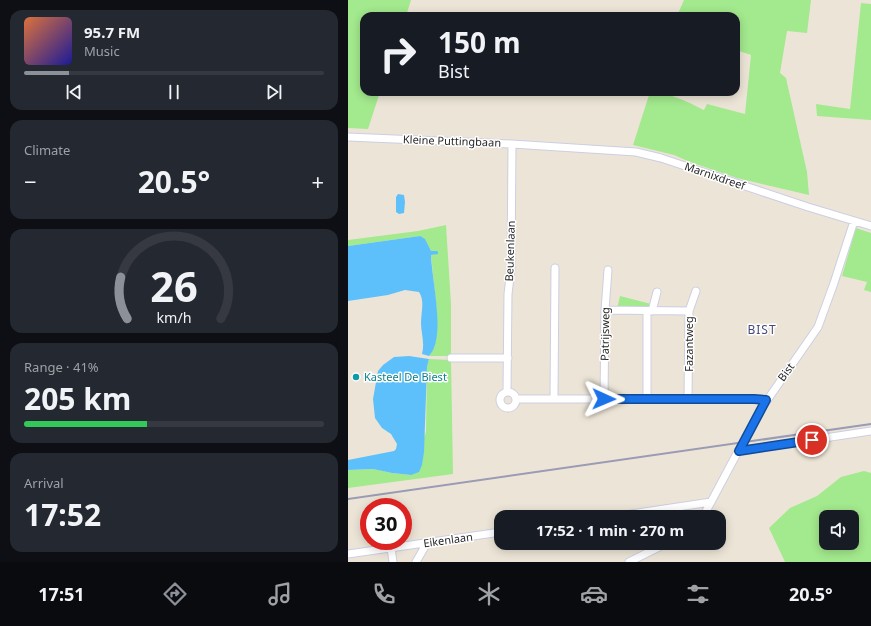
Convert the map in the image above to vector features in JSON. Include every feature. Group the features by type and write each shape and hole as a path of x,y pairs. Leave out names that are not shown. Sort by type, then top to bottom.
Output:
{"street":[{"name":"Kleine Puttingbaan","path":"348,137 556,147"},
{"name":"Beukenlaan","path":"512,144 511,269 509,289 507,391 503,393 500,398 500,403 504,407 509,408 513,406 516,399 766,400"},
{"name":"Marnixdreef","path":"556,147 624,151 649,155 871,226"},
{"name":"Bist","path":"707,510 766,400 808,343 820,324 854,221"},
{"path":"554,398 555,268"},
{"name":"Patrijsweg","path":"604,399 605,310 608,270"},
{"name":"Fazantweg","path":"688,399 689,311 696,291"},
{"path":"647,399 650,311 657,292"},
{"path":"605,310 689,311"},
{"path":"451,358 508,358"},
{"path":"507,391 513,393 516,399"},
{"path":"739,451 871,431"},
{"path":"657,510 711,502"},
{"name":"Eikenlaan","path":"412,545 494,533"},
{"path":"416,562 427,543"},
{"name":"Eikenlaan","path":"348,554 377,550"},
{"path":"391,550 393,562"},
{"path":"628,562 653,550"}],"green space":[{"path":"348,0 411,0 407,12 360,12 360,96 379,96 368,129 348,128"},
{"path":"684,0 811,0 807,33 787,31 780,73 786,78 807,172 809,195 737,178 674,155 633,145 649,96 671,96 704,110 707,104 745,114 751,55 740,51 740,12 679,12"},
{"path":"861,3 871,4 871,120 817,116 816,104 850,109"},
{"path":"446,225 451,304 451,356 429,356 434,348 436,339 437,313 431,255 436,254 434,251 431,251 420,236 348,246 348,240 418,231"},
{"path":"856,228 871,233 871,292 864,290 867,282 842,276"},
{"path":"620,296 651,304 650,308 617,309"},
{"path":"429,359 451,360 453,474 348,488 348,470 373,469 411,475 426,432 427,367"},
{"path":"864,471 871,473 871,562 785,562 769,528 790,508 817,496 841,477"}],"water":[{"path":"398,194 404,195 405,202 404,213 399,214 396,212 396,197"},
{"path":"420,236 425,239 431,251 438,252 438,254 431,255 437,327 434,348 429,356 422,354 422,299 419,292 405,290 388,295 348,301 348,246"},
{"path":"409,356 429,359 427,367 424,452 422,465 419,472 411,475 373,469 348,470 348,460 394,451 396,449 397,444 391,434 382,428 375,418 373,399 378,371 383,365 394,357"}],"railway":[{"path":"348,499 871,424"}],"place":[{"name":"Kasteel De Biest","path":"356,377"}],"district":[{"name":"BIST","path":"762,330"}],"route":[{"path":"604,399 766,400 739,451 812,440"}]}
